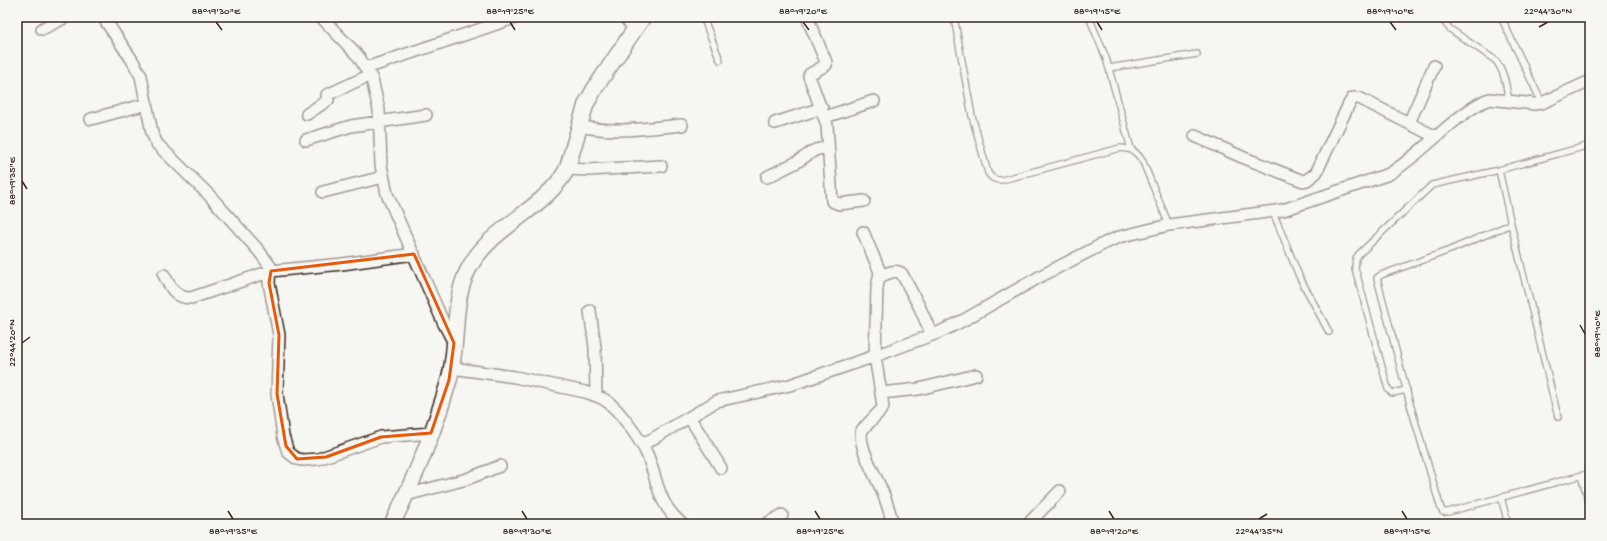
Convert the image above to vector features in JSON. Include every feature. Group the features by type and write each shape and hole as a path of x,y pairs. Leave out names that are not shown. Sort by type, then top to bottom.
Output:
{"street":[{"path":"42,29 66,17"},
{"path":"103,17 137,68 144,84 152,133 157,144 241,229 268,262 271,271 269,283 279,335 277,394 283,436 288,452 292,456 303,460 318,459 381,437 431,433"},
{"path":"321,17 356,54 368,72 374,87 380,123 383,177 390,202 444,324 454,343"},
{"path":"307,114 329,100 327,94 368,72 517,17"},
{"path":"396,522 431,433 449,380 452,368 456,321 463,284 468,270 476,257 488,243 552,189 562,177 586,104 595,88 639,23 624,17"},
{"path":"807,17 826,62 826,65 809,76 827,125 832,201 835,204 864,201"},
{"path":"1409,123 1434,66"},
{"path":"642,445 717,401 725,398 790,385 932,335 964,320 1041,276 1105,243 1148,229 1273,212 1307,203 1389,174 1484,101 1490,99 1534,104 1542,103 1590,81"},
{"path":"1196,136 1242,157 1303,181 1307,180 1316,173 1353,98 1359,98 1436,137"},
{"path":"775,123 874,101"},
{"path":"91,119 147,104"},
{"path":"306,140 351,126 380,123 426,115"},
{"path":"579,126 594,130 609,131 682,125"},
{"path":"768,177 797,162 815,150 828,147"},
{"path":"566,168 593,170 660,166"},
{"path":"324,192 383,177"},
{"path":"863,232 880,272 877,288 874,356 882,393 882,409 862,430 861,433 864,450 882,490 893,524"},
{"path":"164,275 176,295 184,298 191,298 271,271 342,264 414,254"},
{"path":"879,277 896,271 899,271 902,274 932,335"},
{"path":"590,311 595,347 596,395"},
{"path":"452,368 514,377 596,395 612,406 642,445 667,509 682,524"},
{"path":"882,393 919,389 976,375"},
{"path":"690,418 721,468"},
{"path":"406,495 467,479 500,466"},
{"path":"1028,524 1060,491"},
{"path":"766,524 782,515"}],"lane":[{"path":"703,17 720,60"},
{"path":"954,17 972,116 988,173 991,177 997,180 1002,180 1120,148 1131,149 1137,154 1142,162 1169,225"},
{"path":"1089,17 1109,68 1131,149"},
{"path":"1440,17 1450,29 1499,64 1502,70 1509,101"},
{"path":"1501,17 1542,103"},
{"path":"1109,68 1197,54"},
{"path":"1407,390 1392,393 1388,389 1355,268 1356,258 1432,185 1499,170 1590,145"},
{"path":"1499,170 1558,416"},
{"path":"1273,212 1299,276 1329,332"},
{"path":"1511,224 1450,250 1381,275 1377,278 1441,509 1443,512 1448,512 1590,473"},
{"path":"1581,476 1590,505"},
{"path":"1501,497 1508,524"}],"highlighted area":[{"path":"414,254 454,343 449,380 431,433 381,437 326,457 297,459 286,446 277,394 279,335 269,283 271,271"}]}
